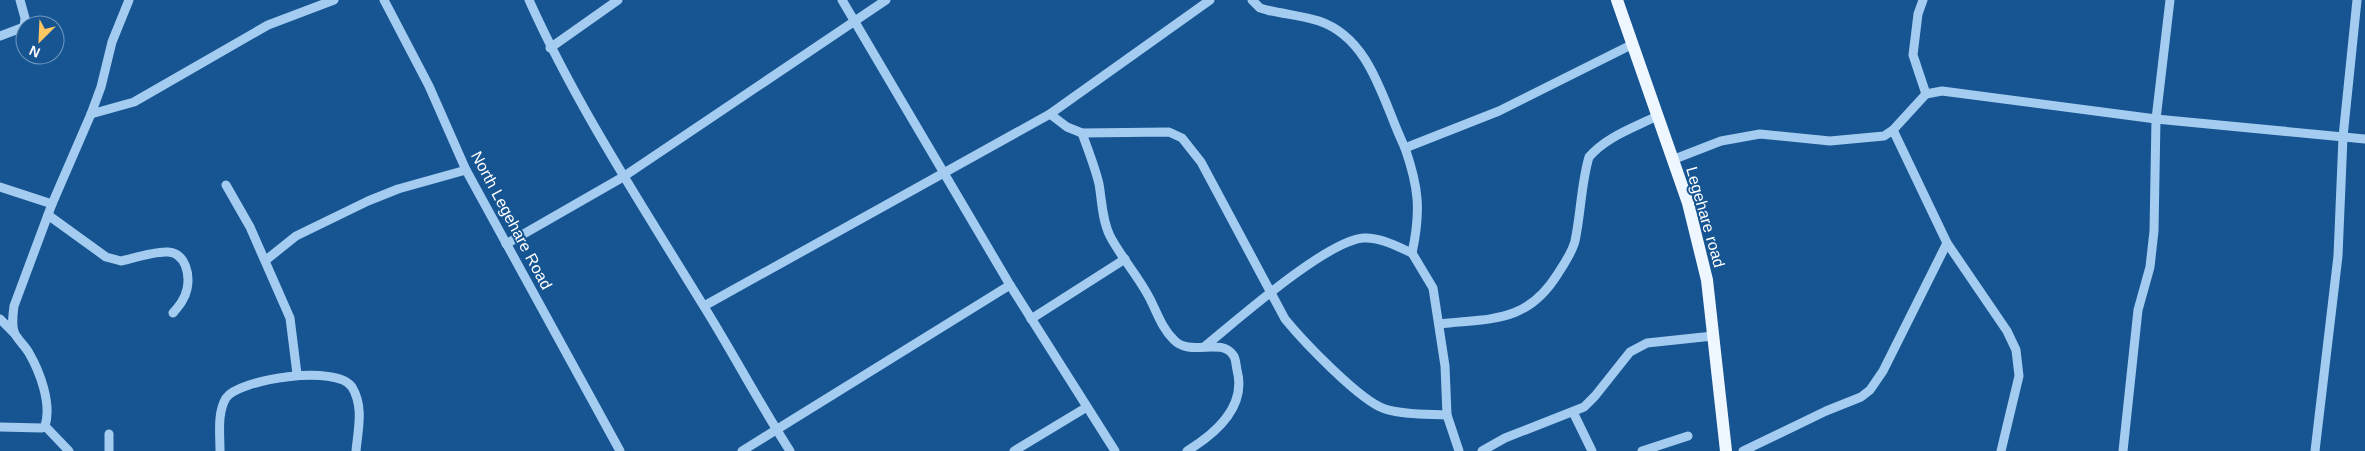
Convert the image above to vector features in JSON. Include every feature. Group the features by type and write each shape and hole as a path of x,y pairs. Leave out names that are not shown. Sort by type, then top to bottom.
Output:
{"main road":[{"name":"Legehare road","path":"1617,0 1688,203 1707,280 1726,451"}],"street":[{"path":"0,36 24,27 25,18 20,0"},
{"path":"14,333 12,318 14,306 52,204 91,114 101,87 112,42 129,0"},
{"path":"91,114 134,102 268,25 334,0"},
{"name":"North Legehare Road","path":"384,0 429,86 466,170 620,451"},
{"path":"529,0 550,48 623,177 704,306 790,451"},
{"path":"550,48 618,0"},
{"path":"842,0 853,22 945,172 1010,285 1115,451"},
{"path":"506,244 623,177 886,0"},
{"path":"704,306 1050,114 1198,5 1210,0"},
{"path":"1252,0 1260,8 1266,10 1320,21 1352,40 1363,54 1405,148 1413,172 1417,194 1418,224 1412,253"},
{"path":"1923,0 1918,14 1913,55 1926,94"},
{"path":"2123,451 2138,310 2150,266 2154,231 2156,119 2170,0"},
{"path":"2315,451 2338,256 2343,137 2358,0"},
{"path":"1405,148 1499,111 1633,44"},
{"path":"1672,160 1721,141 1760,134 1830,141 1884,136 1893,130 1926,94 1942,91 2156,119 2365,139"},
{"path":"1050,114 1067,127 1082,133 1169,132 1182,138 1200,162 1271,293 1286,319 1302,340 1364,396 1384,409 1447,415"},
{"path":"1439,324 1498,318 1516,314 1527,308 1550,285 1574,244 1589,157 1596,148 1610,139 1656,116"},
{"path":"1893,130 1947,243 2007,331 2016,350 2019,376 2001,451"},
{"path":"1082,133 1099,183 1104,215 1110,235 1150,298 1159,320 1174,341 1187,349 1204,347 1224,348 1233,355 1239,376 1238,392 1230,414 1210,437 1187,451"},
{"path":"266,260 296,236 360,204 398,190 466,170"},
{"path":"226,185 266,260 290,318 297,374"},
{"path":"0,187 52,204"},
{"path":"48,216 106,257 114,260 121,261 168,252 181,259 188,271 187,290 183,301 173,313"},
{"path":"1204,347 1271,293 1334,248 1350,240 1373,239 1412,253 1433,288 1445,366 1447,415 1459,451"},
{"path":"1743,451 1826,411 1849,403 1870,390 1883,371 1947,243"},
{"path":"1031,319 1125,259"},
{"path":"742,451 1010,285"},
{"path":"0,319 29,352 39,376 46,402 44,426 69,451"},
{"path":"1482,451 1505,438 1584,407 1630,352 1647,344 1714,336"},
{"path":"220,451 220,418 227,397 243,388 297,374 323,374 344,379 351,386 360,411 356,451"},
{"path":"1014,451 1087,408"},
{"path":"1573,412 1592,451"},
{"path":"0,428 42,428 44,426"},
{"path":"109,434 109,451"},
{"path":"1642,451 1688,436"}]}
